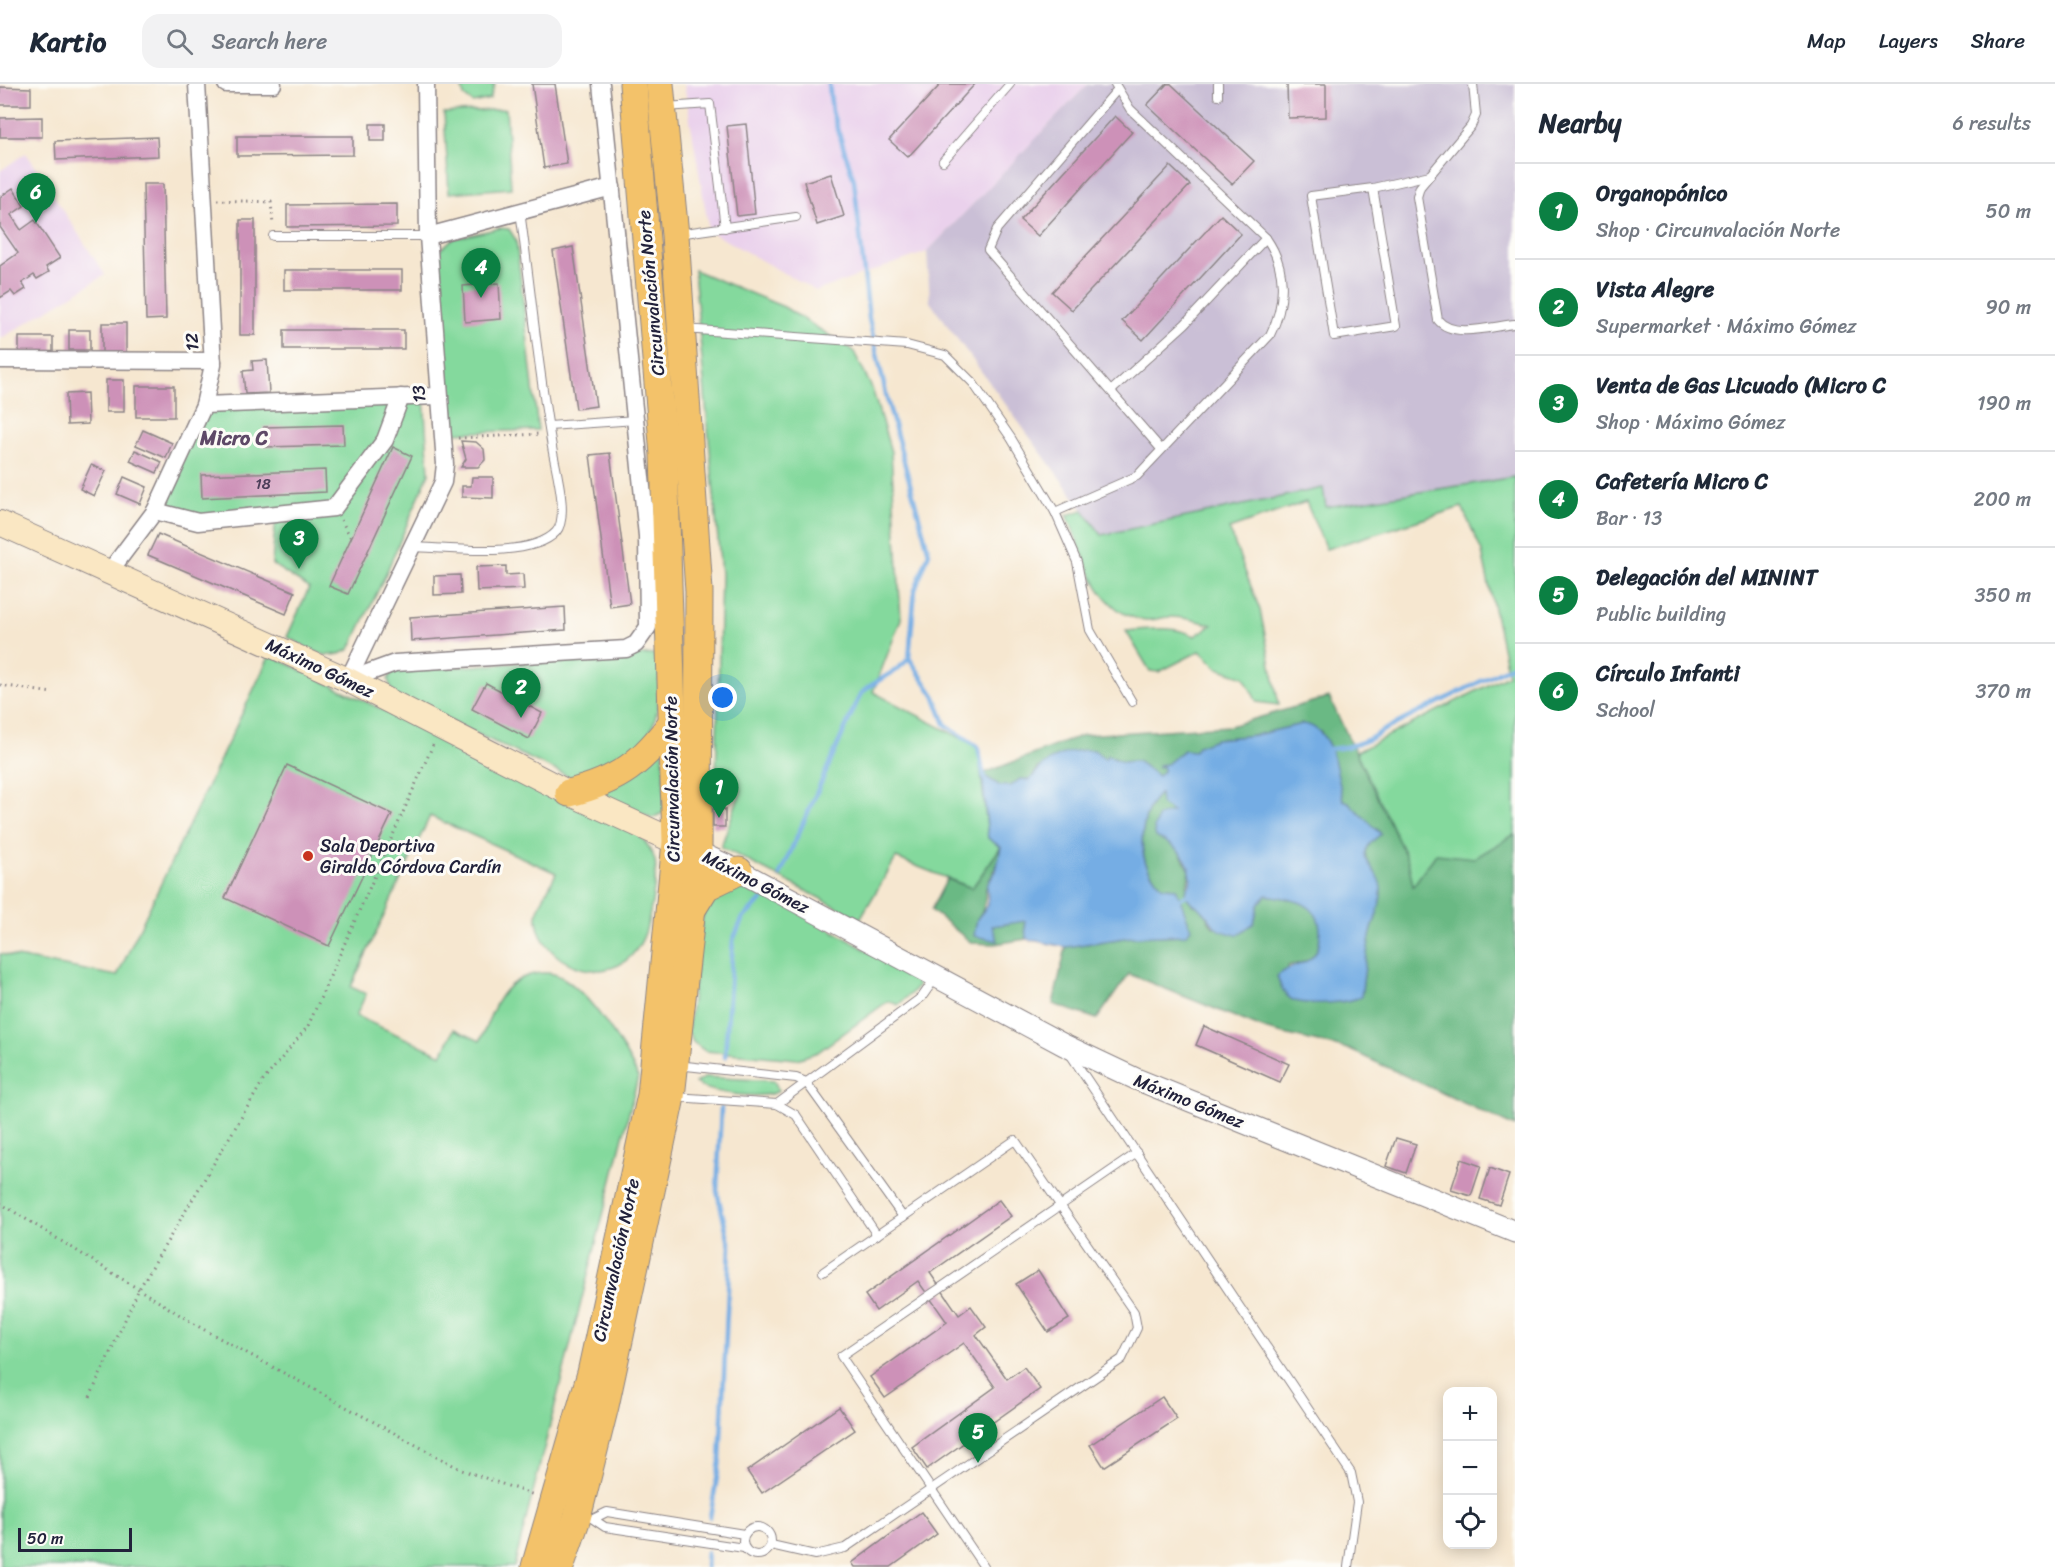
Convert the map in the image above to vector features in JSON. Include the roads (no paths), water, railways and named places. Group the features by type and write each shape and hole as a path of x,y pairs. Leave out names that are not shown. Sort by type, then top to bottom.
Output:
{"highway":[{"name":"Circunvalación Norte","path":"560,1567 591,1373 661,1096 693,908 673,721 664,455 633,84"},
{"name":"Circunvalación Norte","path":"661,96 675,234 699,591 687,847 666,1064"},
{"path":"647,238 675,234"},
{"path":"569,793 613,779 632,767 653,749 673,721"},
{"path":"693,908 706,887 739,871"},
{"name":"Circunvalación Norte","path":"535,1567 569,1513"}],"main road":[{"name":"Máximo Gómez","path":"0,523 348,680 569,793 687,847"}],"street":[{"name":"12","path":"110,571 155,511 204,405 213,361 197,84"},
{"path":"226,84 273,84"},
{"name":"13","path":"348,680 414,547 443,482 445,464 438,396 428,236 426,84"},
{"path":"348,680 395,663 626,649 636,644 643,636 649,620 647,536 601,84"},
{"path":"428,236 612,187"},
{"path":"0,360 213,361"},
{"path":"204,405 438,396"},
{"path":"155,511 198,522 334,508 385,440 401,397"},
{"name":"Máximo Gómez","path":"687,847 739,871 1064,1045 1147,1084 1515,1232"}],"lane":[{"path":"943,161 1010,84"},
{"path":"1218,84 1218,96"},
{"path":"1473,84 1476,115 1471,126 1420,187 1417,207 1438,320 1450,329 1515,324"},
{"path":"1055,512 1137,476 1270,335 1279,317 1282,299 1281,271 1275,251 1266,238 1130,109 1116,87 997,229 988,250 1161,449"},
{"path":"661,96 710,104 725,228"},
{"path":"1373,188 1396,326 1334,336 1311,196 1373,188 1430,175"},
{"path":"414,547 520,548 551,537 562,523 562,505 549,430 520,211"},
{"path":"675,234 796,217"},
{"path":"273,236 428,236"},
{"path":"1112,390 1185,324 1266,238"},
{"path":"681,329 885,344 928,349 945,355 974,383 1011,438 1055,512 1077,562 1090,630 1132,702"},
{"path":"549,430 636,420"},
{"path":"777,1104 922,997 936,976"},
{"path":"1064,1045 1351,1473 1357,1502 1348,1567"},
{"path":"666,1064 796,1078 806,1082 903,1217"},
{"path":"661,1096 777,1104 796,1114 877,1234"},
{"path":"771,1545 815,1554 845,1548 1122,1359 1137,1328 1134,1312 1016,1140 823,1272"},
{"path":"984,1567 841,1356 1137,1153"},
{"path":"569,1513 607,1512 744,1534"},
{"path":"569,1513 604,1527 744,1548 751,1554 760,1555 771,1545"},
{"path":"744,1548 744,1534 750,1528 760,1527 770,1536 771,1545"}],"water":[{"path":"1302,724 1313,727 1321,733 1327,743 1336,766 1343,800 1348,802 1381,834 1366,850 1368,861 1379,880 1381,894 1369,941 1361,997 1337,1002 1307,1003 1293,1000 1285,993 1277,976 1310,959 1319,944 1319,923 1316,915 1303,904 1286,898 1266,895 1258,905 1254,923 1237,935 1221,931 1214,926 1206,914 1186,895 1190,875 1186,860 1170,844 1156,837 1154,828 1158,816 1172,812 1161,804 1160,793 1145,818 1143,849 1148,868 1155,878 1163,887 1176,888 1191,929 1185,935 1131,937 1066,947 1026,939 1025,921 992,926 998,941 974,936 977,919 988,905 987,885 996,871 1001,847 988,838 982,774 1000,786 1011,786 1020,779 1030,780 1041,767 1063,754 1079,750 1094,750 1105,759 1107,755 1122,762 1137,761 1158,776 1163,771 1163,766 1158,767 1158,765 1167,764 1184,750 1195,751 1198,746 1216,739 1256,735"}],"waterway":[{"path":"829,84 832,112 854,180 869,319 888,403 929,553 915,590 909,658 935,697 945,724 978,747 984,777"},
{"path":"780,875 860,695 898,669 909,658"},
{"path":"1325,749 1340,748 1369,739 1515,664"},
{"path":"1176,900 1193,892"},
{"path":"725,1057 733,940 743,918 762,900"},
{"path":"710,1517 720,1461 730,1247 717,1191 721,1108"},
{"path":"706,1567 707,1552"}],"place":[{"name":"Círculo Infanti","path":"36,223"},
{"name":"Cafetería Micro C","path":"481,298"},
{"name":"Venta de Gas Licuado (Micro C","path":"299,569"},
{"name":"Vista Alegre","path":"521,718"},
{"name":"Organopónico","path":"719,818"},
{"name":"Sala Deportiva Giraldo Córdova Cardín","path":"308,856"},
{"name":"Delegación del MININT","path":"978,1463"}],"district":[{"name":"Micro C","path":"234,438"}]}
